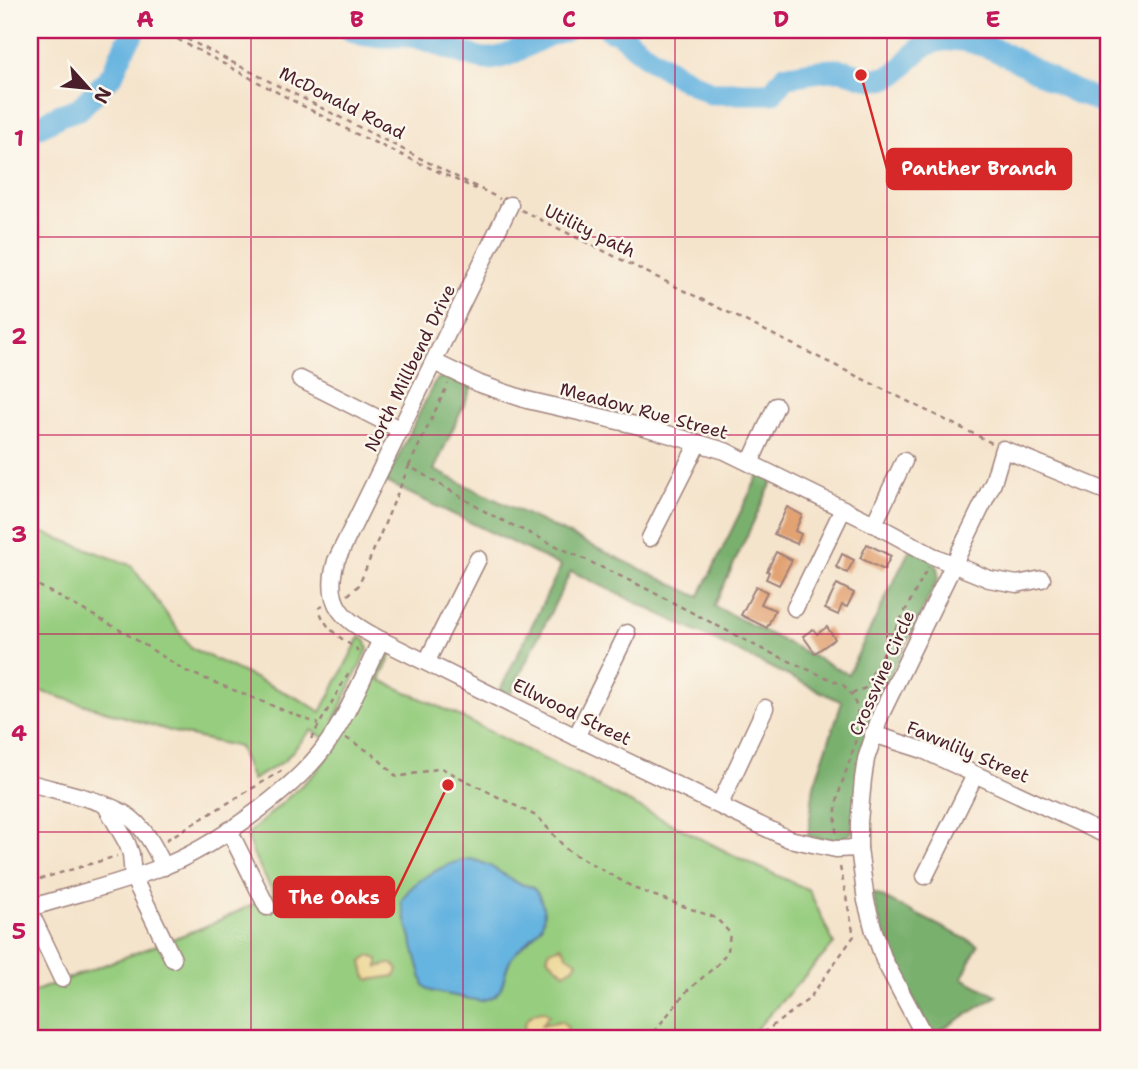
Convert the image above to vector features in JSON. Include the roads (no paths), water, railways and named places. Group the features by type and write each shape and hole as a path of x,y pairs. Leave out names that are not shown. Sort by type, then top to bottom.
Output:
{"street":[{"name":"North Millbend Drive","path":"334,600 331,580 344,547 510,205"},
{"name":"Meadow Rue Street","path":"434,362 527,400 631,424 698,443 750,463 933,556 989,579 1017,584 1042,579"},
{"path":"300,379 401,430"},
{"path":"750,463 776,406"},
{"path":"650,538 698,443"},
{"name":"Crossvine Circle","path":"926,1039 884,960 866,901 859,848 859,822 863,779 873,734 905,660 993,483 1003,449 1108,492"},
{"path":"874,524 904,461"},
{"path":"795,608 843,509"},
{"path":"427,661 478,559"},
{"name":"Ellwood Street","path":"334,600 341,614 353,625 381,640 789,839 836,849 859,848"},
{"path":"576,737 627,634"},
{"path":"62,979 30,910 164,867 203,847 264,806 303,772 324,749 381,640"},
{"path":"720,804 765,708"},
{"name":"Fawnlily Street","path":"873,734 923,750 1047,807 1105,830"},
{"path":"925,876 975,775"},
{"path":"30,783 106,806 126,815 144,831 164,867"},
{"path":"106,806 131,854 133,877 173,959"},
{"path":"229,830 267,907"}],"water":[{"path":"470,859 529,886 540,897 544,914 539,930 510,961 499,991 489,999 480,1001 431,991 424,986 401,902 413,887 431,873"}],"waterway":[{"path":"30,131 60,115 79,109 112,75 135,30"},
{"path":"351,30 375,36 416,37 482,59 509,54 555,32 565,30"},
{"path":"610,30 618,32 648,57 675,74 711,93 772,93 785,76 825,70 843,70 875,79 885,78 899,71 926,45 944,40 963,40 1002,53 1108,107"}],"place":[{"name":"Panther Branch","path":"861,75"},
{"name":"The Oaks","path":"448,785"}]}
